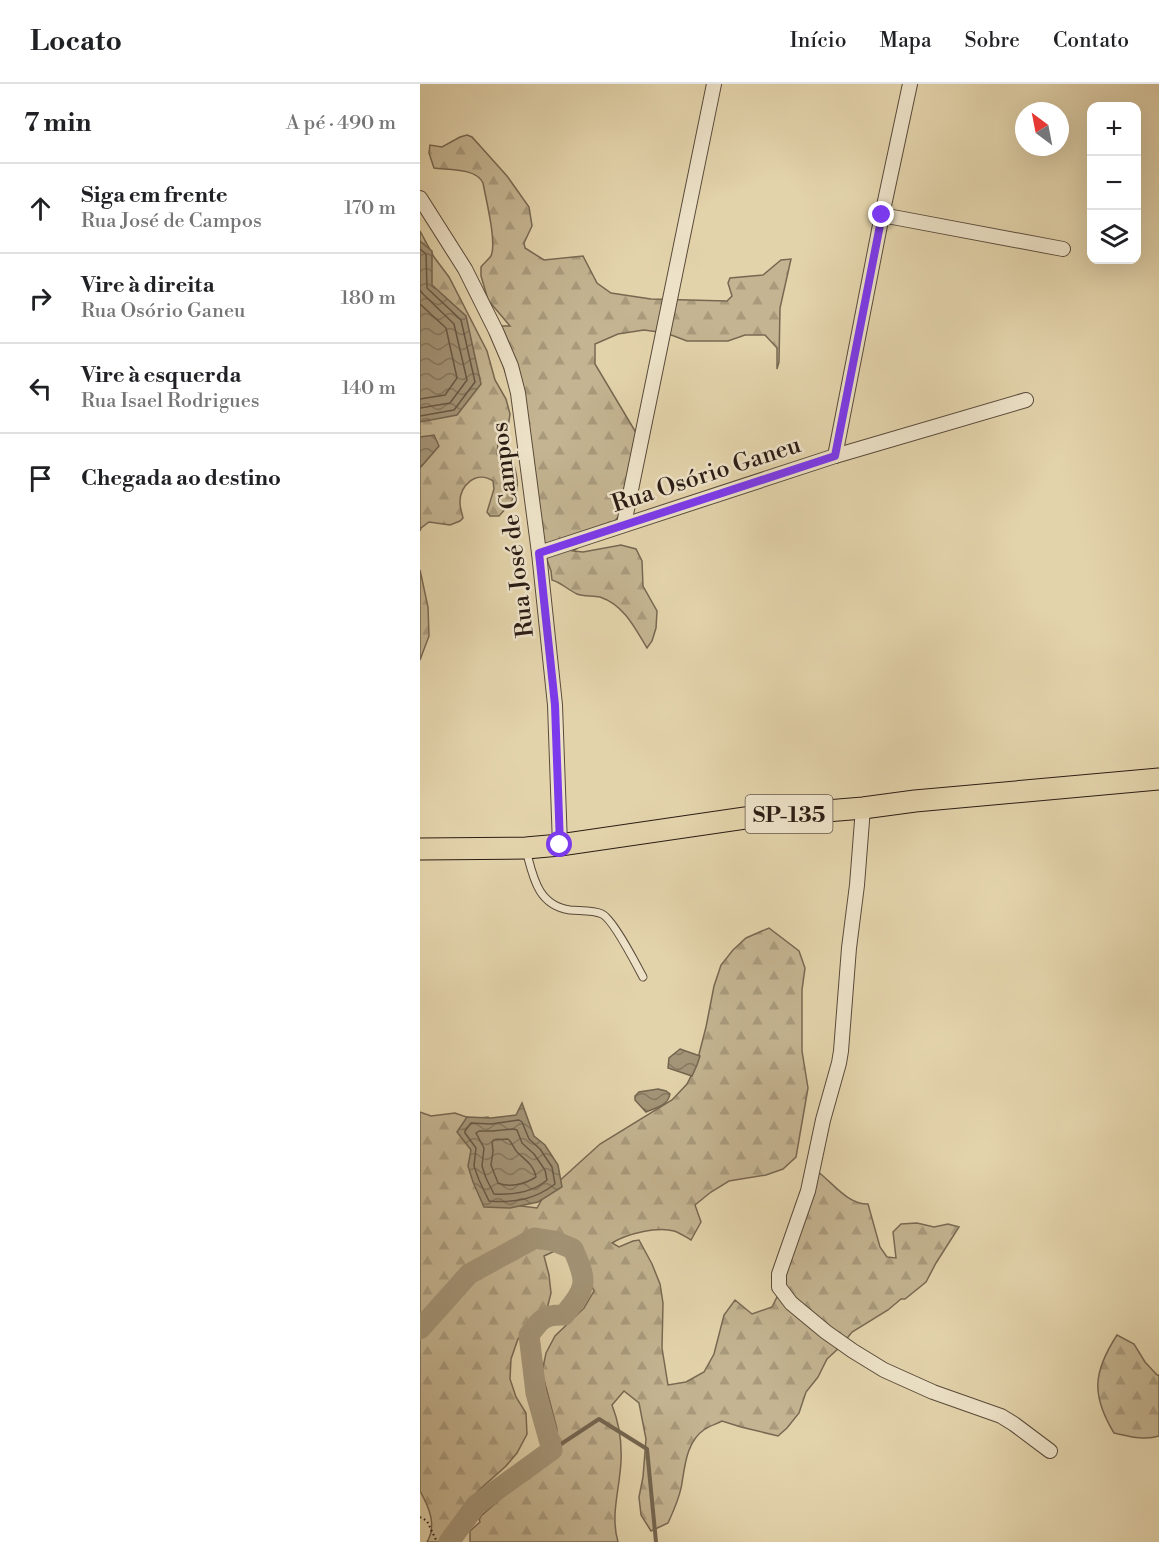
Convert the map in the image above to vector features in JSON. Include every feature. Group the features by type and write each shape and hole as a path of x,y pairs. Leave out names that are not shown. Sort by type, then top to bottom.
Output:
{"main road":[{"name":"SP-135","path":"420,849 526,848 560,845 752,817 1159,779"}],"street":[{"path":"624,524 714,84"},
{"path":"835,456 910,84"},
{"name":"Rua José de Campos","path":"420,198 465,269 511,366 518,393 539,553 555,705 560,845"},
{"path":"882,215 1063,249"},
{"name":"Rua Osório Ganeu","path":"539,553 835,456 1026,400"},
{"path":"863,808 839,1063 823,1120 811,1181 779,1274 779,1287 791,1303 808,1318 870,1361 933,1392 1001,1416 1050,1450"}],"lane":[{"path":"526,848 538,890 560,908 604,915 643,977"}],"path":[{"path":"420,1517 427,1521 437,1542"}],"green space":[{"path":"467,135 472,137 507,176 529,207 532,226 524,243 525,248 544,260 583,256 597,283 611,293 651,299 727,301 732,296 728,283 730,278 763,275 781,260 791,259 780,308 777,369 777,348 765,335 745,335 728,341 687,341 666,333 644,330 618,334 595,344 595,364 638,436 623,511 610,527 573,551 583,552 621,545 636,549 642,561 643,586 657,611 656,628 647,648 628,618 616,606 600,597 577,594 552,580 538,535 521,421 496,343 495,326 510,326 488,300 481,276 481,267 491,256 493,250 483,183 480,178 468,172 434,168 429,153 430,145 442,147"},
{"path":"420,231 434,257 449,277 487,351 495,380 506,399 510,414 508,427 498,443 497,454 500,459 513,462 518,486 514,497 499,516 490,516 487,512 494,489 493,481 481,477 475,478 462,490 460,503 463,518 460,521 450,525 429,522 420,531"},
{"path":"420,570 428,607 429,636 420,660"},
{"path":"769,928 799,951 805,968 802,990 802,1051 808,1088 796,1157 783,1169 766,1175 729,1181 711,1192 695,1205 701,1222 691,1240 674,1231 651,1230 612,1243 619,1247 639,1240 660,1284 663,1303 662,1348 668,1385 686,1382 704,1372 714,1354 724,1315 735,1300 752,1314 772,1307 781,1289 817,1171 853,1201 868,1204 880,1247 887,1257 896,1258 893,1232 901,1224 917,1223 934,1227 948,1224 959,1227 926,1282 905,1299 901,1299 888,1310 852,1332 827,1359 818,1377 806,1392 799,1413 778,1436 722,1421 699,1434 688,1453 680,1493 668,1523 651,1531 641,1515 639,1497 646,1439 639,1403 624,1391 612,1405 621,1446 615,1512 618,1542 470,1542 470,1531 480,1522 481,1516 514,1487 530,1478 555,1447 557,1429 542,1372 546,1353 555,1336 584,1308 594,1291 576,1258 561,1248 544,1256 551,1293 546,1313 518,1339 511,1359 510,1379 516,1397 526,1413 527,1434 517,1453 506,1466 477,1492 468,1521 455,1542 427,1542 432,1523 420,1491 420,1112 431,1116 455,1113 472,1119 488,1117 493,1123 508,1202 537,1208 545,1194 600,1144 672,1100 687,1084 696,1066 721,965 746,938"},
{"path":"1117,1335 1134,1344 1145,1362 1159,1375 1159,1436 1142,1438 1114,1433 1101,1407 1099,1372"}],"water":[{"path":"420,241 432,251 432,285 466,316 481,384 457,415 420,422"},
{"path":"434,435 439,446 420,468 420,437"},
{"path":"680,1049 700,1056 692,1076 668,1068 669,1058"},
{"path":"658,1089 670,1094 669,1098 661,1106 646,1112 635,1100 635,1096 639,1092"},
{"path":"522,1103 534,1136 545,1145 558,1165 562,1187 538,1202 510,1208 484,1207 468,1166 471,1150 457,1132 467,1117 491,1118 516,1115"}],"waterway":[{"path":"420,1329 469,1274 535,1238 554,1241 573,1249 583,1277 581,1291 564,1315 543,1319 529,1335 536,1393 552,1450 476,1505 449,1542"},
{"path":"552,1450 599,1419 647,1449 656,1542"}],"route":[{"path":"560,845 555,705 539,553 835,456 882,215"}]}
